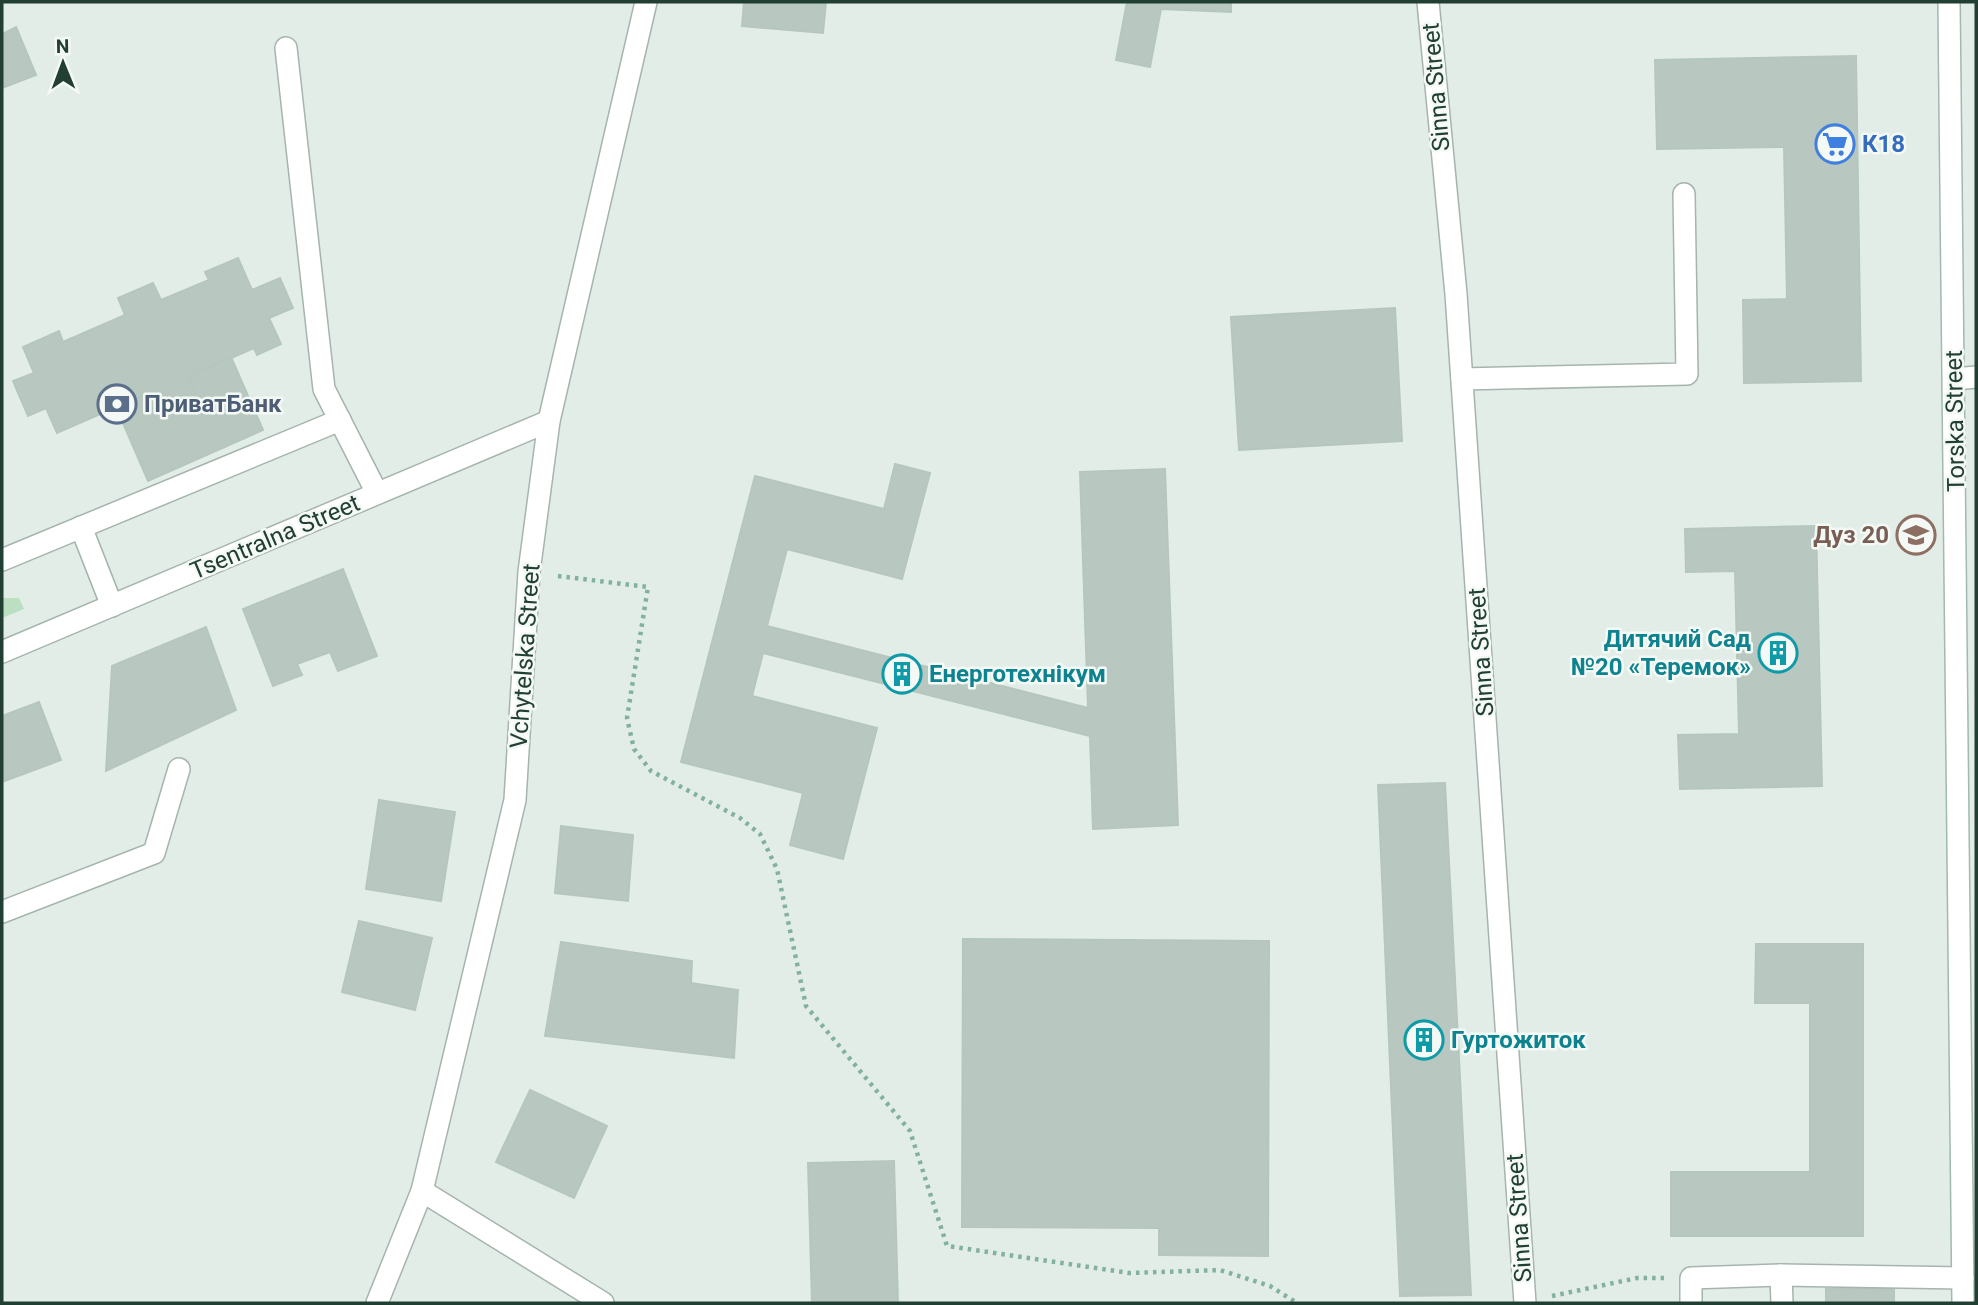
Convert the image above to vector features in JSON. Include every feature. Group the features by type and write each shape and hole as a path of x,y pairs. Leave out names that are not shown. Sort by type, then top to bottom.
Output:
{"street":[{"name":"Vchytelska Street","path":"377,1303 422,1191 515,800 529,572 549,421 646,2"},
{"name":"Sinna Street","path":"1429,2 1462,379 1525,1302"},
{"name":"Torska Street","path":"1949,2 1966,378 1963,1303"},
{"path":"286,48 324,389 377,493"},
{"path":"1462,379 1687,374 1684,194"},
{"path":"2,560 340,421"},
{"name":"Tsentralna Street","path":"2,652 549,421"},
{"path":"81,527 112,606"},
{"path":"2,912 154,853 179,769"},
{"path":"422,1191 603,1303"},
{"path":"1782,1275 1782,1303"},
{"path":"1691,1303 1691,1278 1782,1275 1963,1278"}],"path":[{"path":"529,572 648,587 627,718 634,748 651,771 740,818 760,834 777,869 806,1006 910,1131 947,1246 1129,1273 1220,1270 1269,1286 1297,1303"},
{"path":"1525,1302 1637,1278 1691,1278"}],"green space":[{"path":"2,598 19,598 24,609 2,618"}],"building":[{"path":"744,2 826,2 823,33 742,26"},
{"path":"1127,2 1231,2 1231,12 1161,9 1150,67 1116,60"},
{"path":"16,27 36,75 2,88 2,34"},
{"path":"1856,56 1861,381 1744,383 1743,300 1787,299 1784,147 1657,149 1655,60"},
{"path":"238,258 252,290 280,278 293,308 269,318 281,344 257,355 254,348 188,377 196,395 155,413 146,394 57,433 46,408 28,416 13,381 34,373 23,347 59,331 63,342 125,315 118,298 153,283 161,300 209,280 205,272"},
{"path":"1395,308 1402,441 1239,450 1231,317"},
{"path":"231,357 263,430 148,481 116,407 146,394 155,413 196,395 188,377"},
{"name":"Енерготехнікум","path":"895,464 930,473 902,579 787,549 767,626 1088,708 1080,472 1165,469 1178,825 1093,829 1090,736 763,653 752,696 877,728 843,859 790,845 803,793 681,762 755,476 884,509"},
{"name":"Дитячий Сад №20 «Теремок»","path":"1816,526 1822,786 1680,789 1678,735 1739,734 1735,571 1686,572 1685,529"},
{"path":"343,569 377,656 338,671 330,652 297,664 302,675 273,686 243,609"},
{"path":"206,627 236,710 106,771 112,666"},
{"path":"39,702 61,760 2,782 2,716"},
{"name":"Гуртожиток","path":"1445,783 1471,1295 1400,1296 1378,785"},
{"path":"379,800 455,812 441,901 366,889"},
{"path":"561,826 633,835 628,901 555,893"},
{"path":"359,921 432,938 415,1010 342,992"},
{"path":"963,939 1269,941 1268,1256 1159,1255 1159,1228 962,1227"},
{"path":"561,942 692,961 691,983 738,990 734,1058 545,1036"},
{"path":"1756,944 1863,944 1863,1236 1671,1236 1671,1172 1810,1172 1810,1003 1755,1003"},
{"path":"530,1090 607,1126 574,1198 496,1162"},
{"path":"894,1161 898,1303 812,1303 808,1163"},
{"path":"1826,1289 1894,1289 1894,1303 1826,1303"}],"place":[{"name":"К18","path":"1835,144"},
{"name":"ПриватБанк","path":"117,404"},
{"name":"Дуз 20","path":"1916,535"},
{"name":"Дитячий Сад №20 «Теремок»","path":"1778,653"},
{"name":"Енерготехнікум","path":"902,674"},
{"name":"Гуртожиток","path":"1424,1040"}]}
